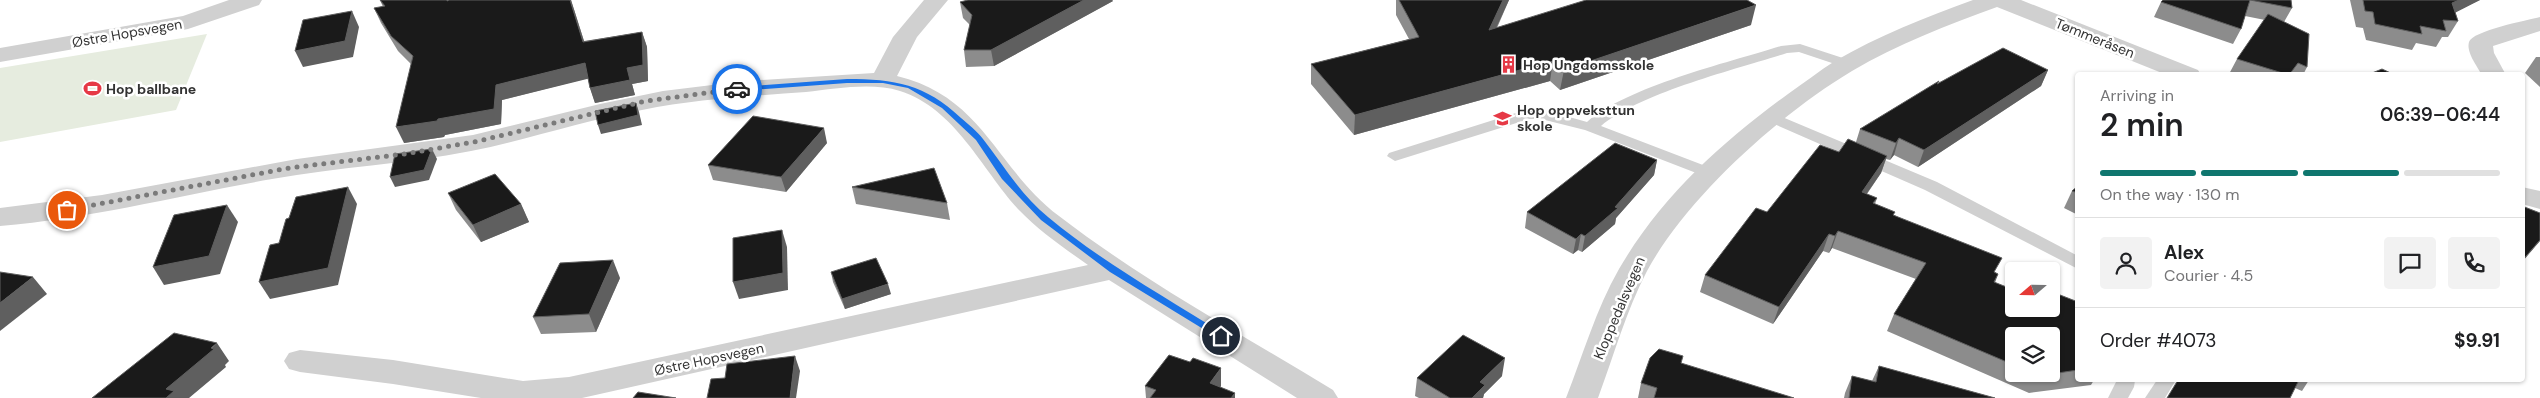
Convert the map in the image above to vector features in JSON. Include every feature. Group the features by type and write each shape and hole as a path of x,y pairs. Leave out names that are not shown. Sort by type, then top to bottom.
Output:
{"street":[{"name":"Østre Hopsvegen","path":"0,55 188,22 251,0"},
{"path":"883,81 899,45 915,21 937,0"},
{"name":"Kloppedalsvegen","path":"1582,398 1619,302 1642,255 1687,196 1731,151 1770,117 1847,64 1936,20 1994,0"},
{"name":"Tømmeråsen","path":"2001,0 2173,72"},
{"path":"2492,72 2482,53 2481,42 2514,30 2540,24"},
{"path":"0,217 82,208 289,168 404,154 474,142 646,101 748,88 883,81 910,87 945,107 979,139 1005,177 1044,218 1114,270 1322,398"},
{"path":"2525,196 2540,200"},
{"name":"Østre Hopsvegen","path":"300,361 524,393 569,389 1114,270"}],"lane":[{"path":"1590,127 1596,119 1648,95 1786,49 1800,48 1847,64"},
{"path":"1395,156 1528,114 1541,114 1590,127 1710,173"},
{"path":"1770,117 1932,186 2075,261"},
{"path":"2118,398 2125,388 2126,382"},
{"path":"2155,398 2166,382"}],"shaded area":[{"name":"Hop ballbane","path":"207,34 176,110 0,142 0,68"}],"building":[{"path":"380,0 570,0 583,42 642,32 643,65 627,68 630,80 590,88 585,63 496,85 494,109 438,119 437,121 396,127 413,56 391,36 374,8 385,6"},
{"path":"968,0 1084,0 991,50 964,50 972,15 960,2"},
{"name":"Hop Ungdomsskole","path":"1399,0 1503,0 1489,30 1586,0 1747,0 1756,5 1564,70 1553,61 1355,115 1311,64 1419,37"},
{"path":"2163,0 2250,0 2241,29 2161,2"},
{"path":"2250,0 2291,0 2292,8"},
{"path":"2363,0 2459,0 2452,3 2458,21 2443,20 2446,31 2420,26 2422,34 2375,24 2373,12 2365,11"},
{"path":"352,11 345,41 295,51 303,20"},
{"path":"2268,14 2309,34 2307,67 2298,63 2291,72 2279,72 2237,59"},
{"path":"2003,48 2048,70 1924,150 1899,138 1896,143 1860,129 1939,81 1937,84"},
{"path":"2382,69 2388,72 2374,72"},
{"path":"636,103 638,115 598,125 595,111"},
{"path":"753,116 824,128 781,177 708,165"},
{"path":"1848,139 1887,156 1862,192 1877,198 1873,203 1895,212 1893,215 2002,258 1994,272 1998,274 1994,282 2005,286 2005,318 2060,318 2060,295 2075,301 2075,370 2060,373 2060,327 2005,327 2005,361 1894,314 1926,263 1838,231 1835,236 1829,234 1779,307 1705,275 1756,208 1767,212 1820,145 1839,152"},
{"path":"1615,143 1657,160 1615,207 1618,208 1585,236 1581,234 1576,239 1527,212"},
{"path":"432,149 424,170 390,177 395,154"},
{"path":"934,168 947,203 852,187"},
{"path":"495,174 521,204 473,225 448,193"},
{"path":"348,187 328,268 259,282 270,245 279,243 286,219 289,218 296,197"},
{"path":"227,205 209,256 153,267 174,215"},
{"path":"2525,207 2540,213 2540,240 2525,258"},
{"path":"782,230 783,273 733,282 733,238"},
{"path":"876,258 888,284 842,299 831,272"},
{"path":"613,260 589,314 533,317 560,263"},
{"path":"0,272 33,277 0,303"},
{"path":"174,333 217,343 211,348 214,349 166,389 174,391 166,398 92,398"},
{"path":"1463,335 1505,358 1480,382 1485,385 1472,398 1450,398 1417,378"},
{"path":"1659,349 1683,356 1681,363 1794,398 1654,398 1657,388 1641,383 1650,358"},
{"path":"1169,355 1190,362 1193,358 1221,368 1210,383 1235,393 1231,398 1150,398 1156,390 1145,386"},
{"path":"795,356 790,398 707,398 711,379 725,378 727,364"},
{"path":"1879,366 1995,398 1849,398 1852,376 1876,382"},
{"path":"2177,382 2298,382 2290,398 2167,398"},
{"path":"638,392 676,398 633,398"}],"way so far":[{"path":"67,210 228,178 289,168 404,154 474,142 646,101 737,89"}],"place":[{"name":"Hop Ungdomsskole","path":"1509,65"},
{"name":"Hop ballbane","path":"92,89"},
{"name":"Hop oppveksttun skole","path":"1503,118"}],"route":[{"path":"737,89 847,81 883,81 910,87 945,107 979,139 1005,177 1044,218 1114,270 1221,336"}]}
